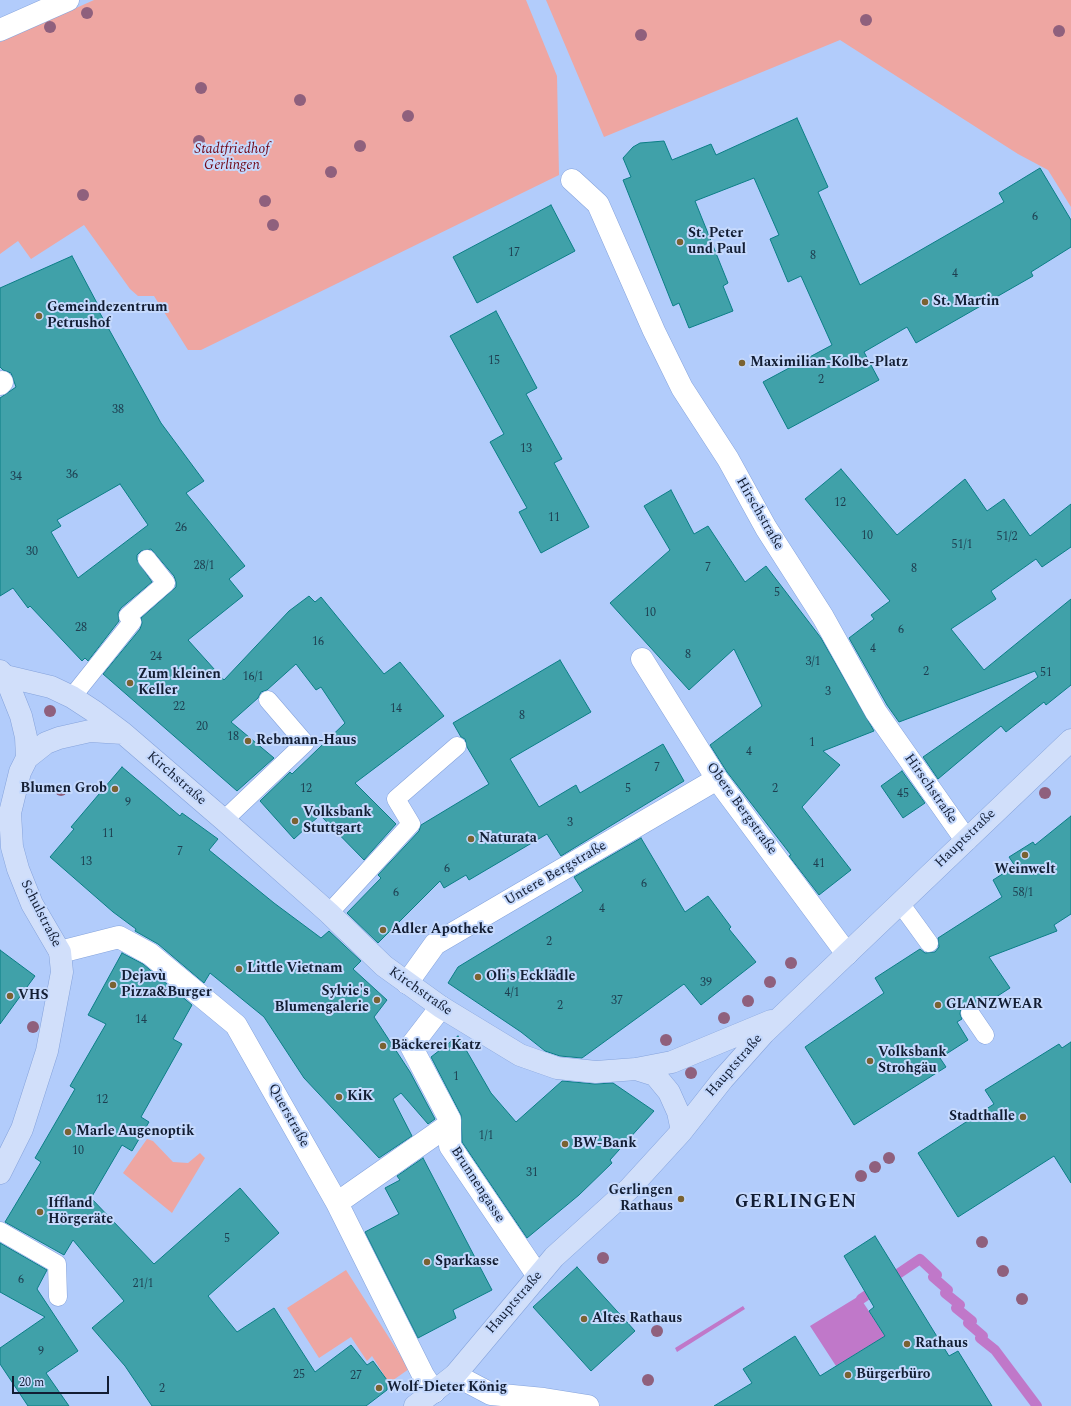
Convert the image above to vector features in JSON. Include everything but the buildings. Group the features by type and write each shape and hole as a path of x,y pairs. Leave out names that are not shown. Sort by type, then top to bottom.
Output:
{"main road":[{"name":"Kirchstraße","path":"3,674 51,687 72,697 123,734 224,820 329,913 384,966 441,1008 520,1054 557,1068 596,1072 636,1069 672,1062 784,1015"},
{"name":"Schulstraße","path":"0,1173 22,1129 47,1051 50,1014 62,972 60,952 32,904 18,869 12,847 10,813 20,772 27,758 26,737 20,716 3,674"},
{"path":"27,758 46,743 59,738 90,731 123,734"},
{"name":"Hauptstraße","path":"415,1406 455,1375 554,1257 630,1189 682,1131 723,1078 764,1033 1071,740"},
{"path":"636,1069 655,1075 670,1092 678,1112 682,1131"}],"street":[{"path":"0,30 68,0"},
{"name":"Hirschstraße","path":"572,180 598,204 654,331 682,388 728,459 766,528 823,617 876,712 966,840"},
{"name":"Obere Bergstraße","path":"642,660 718,779 847,954"},
{"name":"Untere Bergstraße","path":"407,983 435,944 718,779"},
{"name":"Querstraße","path":"60,952 119,937 150,954 236,1025 337,1203 416,1361 434,1392"},
{"name":"Brunnengasse","path":"441,1008 411,1046 450,1120 450,1146 538,1276"},
{"path":"337,1203 450,1124"},
{"path":"455,1375 491,1394 544,1399 588,1406"}],"lane":[{"path":"72,697 132,622 128,616 166,583 147,559"},
{"path":"224,820 305,743 268,700"},
{"path":"329,913 411,824 396,799 457,746"},
{"path":"899,904 927,944"},
{"path":"970,1013 985,1035"},
{"path":"0,1231 56,1264 58,1297"}],"green space":[{"name":"Stadtfriedhof Gerlingen","path":"94,0 526,0 557,76 559,175 201,350 188,350 154,296 138,296 130,289 84,225 31,259 18,241 0,254 0,42"},
{"path":"546,0 1071,0 1071,207 1048,170 1018,154 840,40 604,137"},
{"path":"147,1139 153,1141 173,1162 188,1163 200,1153 205,1158 172,1213 123,1173"},
{"path":"346,1270 409,1369 389,1383 372,1356 367,1361 351,1337 319,1358 287,1308"}],"shaded area":[{"path":"859,1296 885,1336 836,1366 810,1326"},
{"path":"743,1306 745,1309 677,1352 675,1348"}],"waterway":[{"path":"861,1299 920,1259 937,1275 933,1277 948,1290 945,1293 960,1305 956,1308 972,1321 968,1323 983,1336 980,1338 995,1350 1037,1406"}],"place":[{"name":"St. Peter und Paul","path":"680,242"},
{"name":"St. Martin","path":"925,302"},
{"name":"Gemeindezentrum Petrushof","path":"39,316"},
{"name":"Maximilian-Kolbe-Platz","path":"742,363"},
{"name":"Zum kleinen Keller","path":"130,683"},
{"name":"Rebmann-Haus","path":"248,741"},
{"name":"Blumen Grob","path":"115,789"},
{"name":"Volksbank Stuttgart","path":"295,821"},
{"name":"Naturata","path":"471,839"},
{"name":"Weinwelt","path":"1025,855"},
{"name":"Adler Apotheke","path":"383,930"},
{"name":"Little Vietnam","path":"239,969"},
{"name":"Oli's Ecklädle","path":"478,977"},
{"name":"Dejavù Pizza&Burger","path":"113,985"},
{"name":"VHS","path":"10,996"},
{"name":"Sylvie's Blumengalerie","path":"377,1000"},
{"name":"GLANZWEAR","path":"938,1005"},
{"name":"Bäckerei Katz","path":"383,1046"},
{"name":"Volksbank Strohgäu","path":"870,1061"},
{"name":"KiK","path":"339,1097"},
{"name":"Stadthalle","path":"1023,1117"},
{"name":"Marle Augenoptik","path":"68,1132"},
{"name":"BW-Bank","path":"565,1144"},
{"name":"Gerlingen Rathaus","path":"681,1199"},
{"name":"Iffland Hörgeräte","path":"40,1212"},
{"name":"Sparkasse","path":"427,1262"},
{"name":"Altes Rathaus","path":"584,1319"},
{"name":"Rathaus","path":"907,1344"},
{"name":"Bürgerbüro","path":"848,1375"},
{"name":"Wolf-Dieter König","path":"379,1388"}],"district":[{"name":"GERLINGEN","path":"796,1203"}]}
